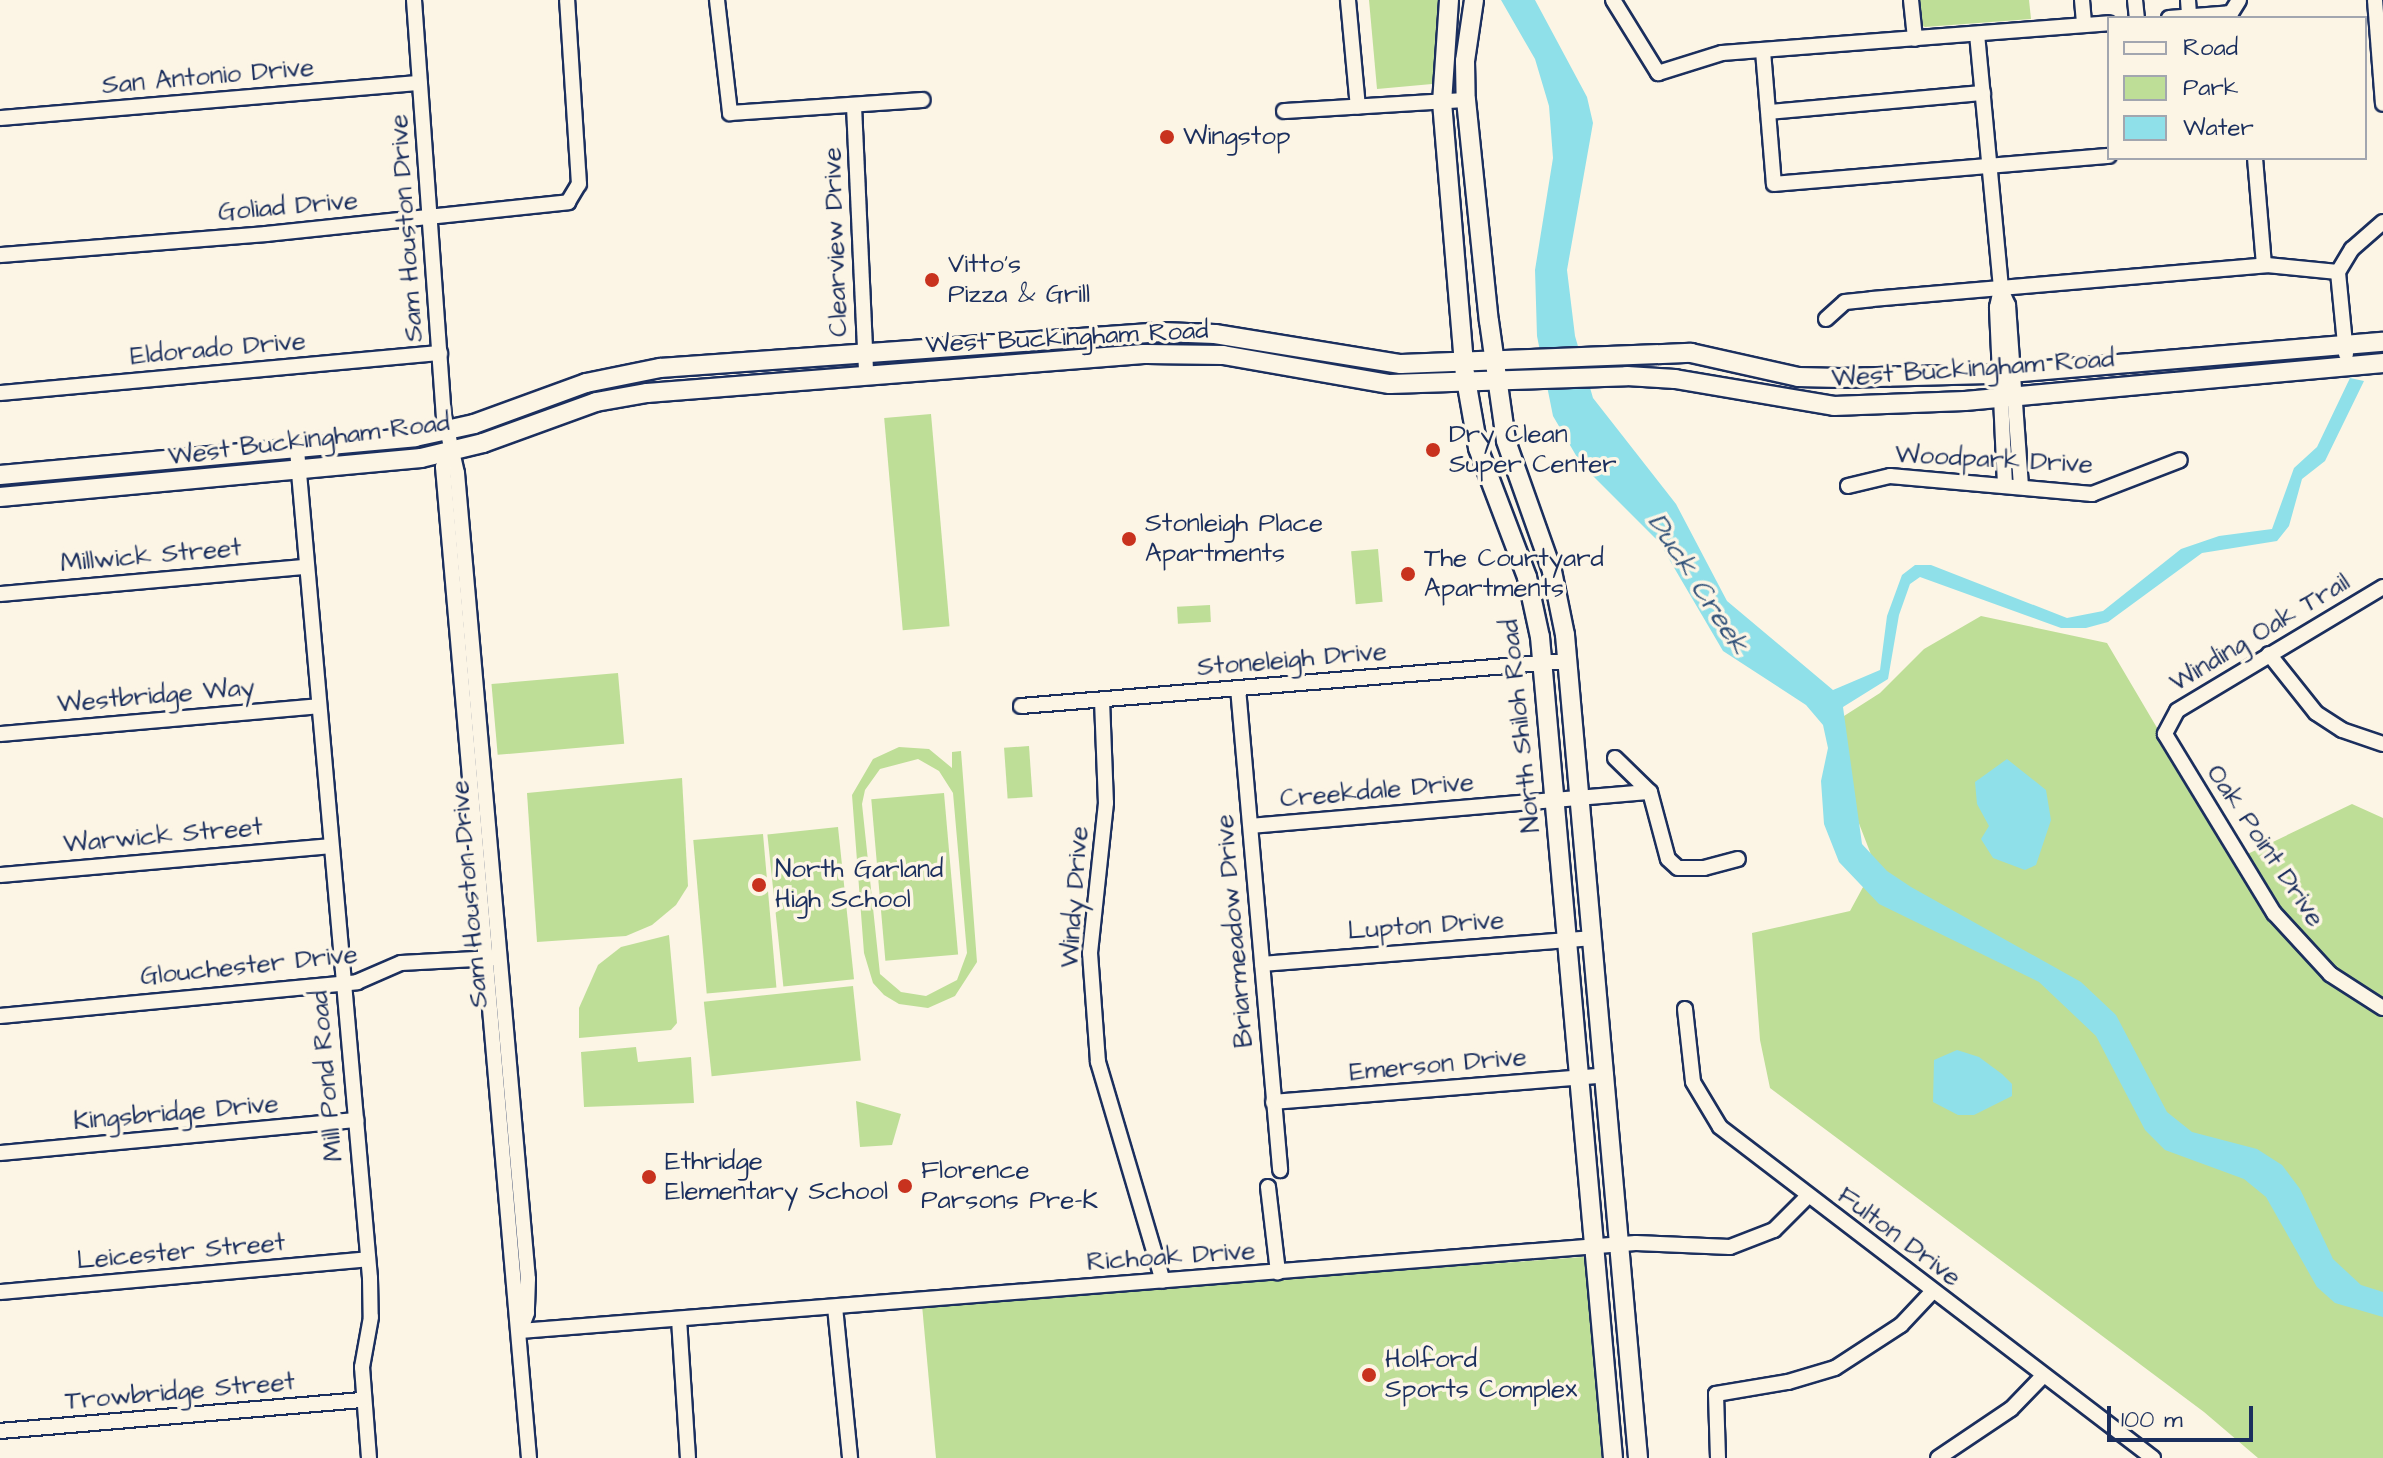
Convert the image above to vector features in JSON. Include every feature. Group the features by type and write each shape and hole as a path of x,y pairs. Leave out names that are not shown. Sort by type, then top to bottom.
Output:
{"main road":[{"name":"North Shiloh Road","path":"1448,4 1442,102 1464,363 1478,448 1535,604 1581,1077 1613,1458"},
{"name":"North Shiloh Road","path":"1473,4 1466,100 1496,382 1506,441 1560,602 1622,1246 1638,1458"},
{"name":"West Buckingham Road","path":"0,475 297,450 447,432 570,388 625,373 696,365 1075,338 1187,332 1389,363 1464,363 1691,353 1798,377 2006,374 2383,342"},
{"path":"1075,338 1077,359"},
{"path":"1296,369 1302,349"},
{"name":"West Buckingham Road","path":"0,497 299,472 449,453 574,409 699,387 1178,353 1390,384 1602,377 1675,379 1834,406 2008,396 2383,363"},
{"path":"696,365 699,387"},
{"path":"570,388 574,409"},
{"path":"1611,1434 1636,1432"}],"street":[{"name":"Sam Houston Drive","path":"414,0 449,453 443,467 470,699 492,958 514,1316 520,1331 529,1458"},
{"name":"Goliad Drive","path":"0,255 430,219 444,212 558,204 576,194 567,0"},
{"path":"717,0 730,113 923,100"},
{"path":"1348,0 1358,107"},
{"path":"1613,0 1658,73 1722,53 2107,23"},
{"path":"1911,0 1915,39"},
{"path":"2082,0 2084,25"},
{"path":"2188,0 2189,16 2231,13 2239,0"},
{"path":"2374,0 2383,104"},
{"path":"1977,34 2008,396 2021,487"},
{"path":"1763,51 1774,184 2107,156"},
{"name":"San Antonio Drive","path":"0,118 420,83"},
{"path":"1769,112 1983,93"},
{"path":"1284,111 1466,100"},
{"name":"Clearview Drive","path":"854,106 866,375"},
{"path":"2255,160 2264,265"},
{"path":"2347,366 2338,272 2352,249 2383,222"},
{"path":"1826,319 1845,302 2264,265 2338,272"},
{"name":"Eldorado Drive","path":"0,393 440,353"},
{"path":"2005,485 2008,396"},
{"name":"Mill Pond Road","path":"297,450 367,1259 371,1317 362,1357 369,1458"},
{"name":"Woodpark Drive","path":"1848,486 1890,476 2092,494 2180,460"},
{"name":"Millwick Street","path":"0,594 305,567"},
{"name":"Winding Oak Trail","path":"2166,724 2177,711 2383,587"},
{"path":"2269,654 2316,713 2342,730 2383,744"},
{"name":"Stoneleigh Drive","path":"1021,706 1567,661"},
{"name":"Briarmeadow Drive","path":"1238,688 1280,1170"},
{"name":"Windy Drive","path":"1102,700 1107,787 1090,953 1098,1062 1163,1281"},
{"name":"Westbridge Way","path":"0,734 317,706"},
{"name":"Oak Point Drive","path":"2166,724 2165,734 2179,761 2274,913 2330,974 2383,1008"},
{"path":"1615,758 1650,792 1668,859 1678,868 1704,868 1738,859"},
{"name":"Creekdale Drive","path":"1251,826 1650,792"},
{"name":"Warwick Street","path":"0,875 331,846"},
{"name":"Lupton Drive","path":"1262,964 1593,938"},
{"name":"Glouchester Drive","path":"0,1016 342,982 372,977 401,963 492,958"},
{"name":"Fulton Drive","path":"1685,1009 1688,1066 1703,1104 1736,1142 2153,1458"},
{"name":"Emerson Drive","path":"1273,1102 1606,1075"},
{"name":"Kingsbridge Drive","path":"0,1153 356,1120"},
{"path":"1268,1187 1278,1272"},
{"name":"Richoak Drive","path":"520,1331 1671,1242 1709,1249 1755,1241 1787,1221 1807,1197"},
{"name":"Leicester Street","path":"0,1292 367,1259"},
{"path":"1718,1458 1716,1394 1788,1382 1835,1368 1901,1325 1932,1292"},
{"path":"835,1307 850,1458"},
{"path":"679,1319 688,1458"},
{"path":"1938,1458 2011,1409 2043,1376"},
{"name":"Trowbridge Street","path":"0,1431 364,1400"}],"green space":[{"path":"1369,0 1442,0 1432,84 1377,89"},
{"path":"1917,0 2029,0 2031,19 1925,27 1919,24"},
{"path":"931,414 950,626 903,630 884,418"},
{"path":"1378,549 1383,602 1356,604 1351,551"},
{"path":"1210,605 1211,622 1178,624 1177,607"},
{"path":"1981,616 2107,643 2235,860 2352,804 2383,818 2383,1458 2258,1458 2204,1412 1770,1088 1760,1040 1752,933 1850,911 1875,865 1843,782 1844,716 1880,693 1924,649"},
{"path":"618,673 624,744 498,755 491,684"},
{"path":"1029,746 1033,797 1008,799 1004,748"},
{"path":"899,747 929,749 952,768 952,752 961,751 977,962 955,996 928,1008 899,1004 884,995 873,983 864,953 852,795 873,759","holes":["918,759 939,771 953,793 967,953 957,980 926,996 901,992 880,974 862,804 865,790 880,769"]},
{"path":"682,778 688,886 676,905 652,925 626,936 537,942 527,793"},
{"path":"944,793 958,954 885,961 871,799"},
{"path":"838,827 854,979 783,987 767,834"},
{"path":"763,834 776,987 707,994 693,840"},
{"path":"669,935 677,1023 671,1030 579,1038 579,1008 598,965 621,947"},
{"path":"853,986 861,1061 712,1076 704,1002"},
{"path":"636,1047 638,1062 691,1057 694,1103 584,1107 581,1052"},
{"path":"856,1101 901,1114 892,1145 860,1147"},
{"name":"Holford Sports Complex","path":"1583,1257 1590,1261 1607,1458 936,1458 922,1305"}],"water":[{"name":"Duck Creek","path":"1501,0 1535,0 1587,97 1593,123 1567,270 1575,336 1593,398 1676,504 1727,601 1833,690 1880,670 1887,616 1902,575 1915,565 1931,565 2067,618 2103,611 2181,549 2219,536 2272,529 2294,468 2317,447 2350,378 2364,381 2325,461 2302,479 2289,526 2277,541 2202,553 2108,622 2086,628 2061,628 1920,577 1910,584 1899,615 1888,679 1843,707 1862,844 1887,871 1911,887 2081,982 2116,1015 2167,1112 2192,1132 2257,1149 2282,1165 2300,1189 2333,1259 2361,1285 2383,1292 2383,1317 2335,1303 2317,1287 2266,1197 2244,1179 2165,1150 2145,1130 2096,1036 2039,982 1879,904 1839,862 1824,824 1821,781 1828,748 1823,725 1806,705 1723,651 1659,542 1581,464 1553,416 1537,336 1535,270 1553,158 1549,106 1535,59"},
{"path":"2007,759 2046,790 2051,820 2036,865 2025,870 1993,858 1981,839 1989,826 1977,804 1975,782"},
{"path":"1957,1050 1979,1057 2002,1074 2012,1084 2012,1096 1974,1115 1958,1115 1933,1102 1934,1060"}],"place":[{"name":"Wingstop","path":"1167,137"},
{"name":"Vitto's Pizza & Grill","path":"932,280"},
{"name":"Dry Clean Super Center","path":"1433,450"},
{"name":"Stonleigh Place Apartments","path":"1129,539"},
{"name":"The Courtyard Apartments","path":"1408,574"},
{"name":"North Garland High School","path":"759,885"},
{"name":"Ethridge Elementary School","path":"649,1177"},
{"name":"Florence Parsons Pre-K","path":"905,1186"},
{"name":"Holford Sports Complex","path":"1369,1375"}]}
